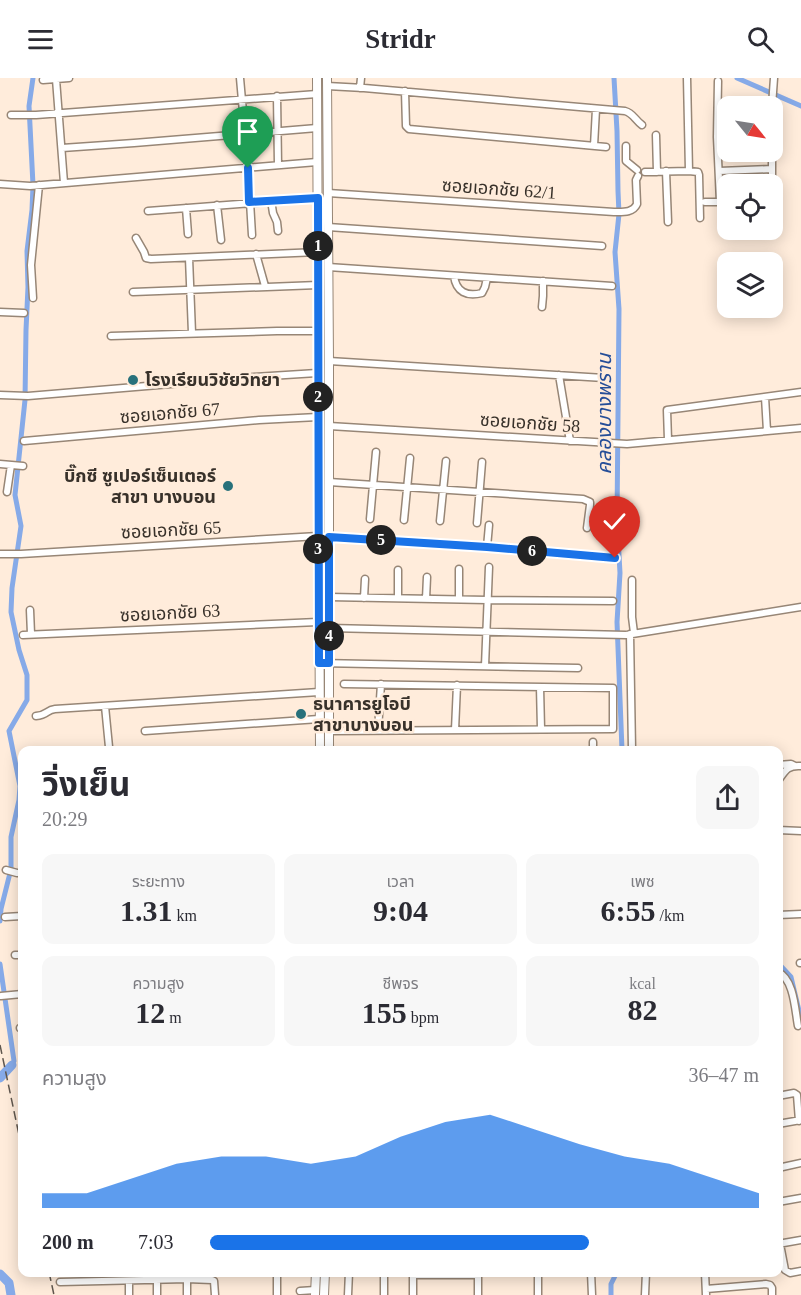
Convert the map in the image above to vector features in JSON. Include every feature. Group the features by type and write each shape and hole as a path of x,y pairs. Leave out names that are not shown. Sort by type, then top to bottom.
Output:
{"main road":[{"path":"317,78 320,746"},
{"path":"327,82 329,746"},
{"path":"317,108 327,108"},
{"path":"315,1293 316,1277"},
{"path":"324,1295 325,1277"}],"street":[{"path":"43,80 69,78"},
{"path":"240,78 252,235"},
{"path":"360,88 361,78"},
{"path":"687,78 689,171"},
{"path":"56,79 64,183"},
{"path":"717,81 718,96"},
{"path":"772,96 773,81"},
{"path":"327,82 360,88 625,111 631,113 642,125"},
{"path":"405,91 406,126 409,129 606,147"},
{"path":"11,115 317,94"},
{"path":"276,96 278,165"},
{"path":"594,146 596,110"},
{"path":"62,147 317,128"},
{"path":"656,135 657,172"},
{"path":"626,146 626,161 643,176 645,172 696,171 699,175 700,218"},
{"path":"0,184 30,186 317,162"},
{"path":"718,162 718,174"},
{"path":"772,162 772,174"},
{"path":"718,171 772,169"},
{"path":"666,171 668,222"},
{"name":"ซอยเอกชัย 62/1","path":"328,193 614,212 634,209 637,204 638,173"},
{"path":"33,297 31,265 39,185"},
{"path":"148,211 318,198"},
{"path":"272,200 278,231"},
{"path":"705,202 717,202"},
{"path":"217,205 221,240"},
{"path":"186,208 188,234"},
{"path":"328,227 602,246"},
{"path":"136,238 146,258 318,252"},
{"path":"256,254 265,286"},
{"path":"189,258 192,333"},
{"path":"328,267 612,286"},
{"path":"454,276 458,289 477,294 482,293 487,278"},
{"path":"542,307 543,282"},
{"path":"133,292 318,285"},
{"path":"0,312 24,313"},
{"path":"111,336 317,331"},
{"path":"329,361 604,378"},
{"path":"0,395 23,396 254,376 317,373"},
{"path":"559,375 570,441"},
{"path":"668,440 667,410 801,392"},
{"path":"765,397 767,431"},
{"name":"ซอยเอกชัย 67","path":"24,441 259,420 318,417"},
{"name":"ซอยเอกชัย 58","path":"329,426 627,444 801,428"},
{"path":"370,519 375,452"},
{"path":"404,520 410,458"},
{"path":"440,521 446,461"},
{"path":"477,523 482,462"},
{"path":"0,464 23,466"},
{"path":"7,492 12,465"},
{"path":"329,482 587,500 590,502 587,528"},
{"path":"487,547 489,525"},
{"name":"ซอยเอกชัย 65","path":"0,554 318,536"},
{"path":"329,537 615,558"},
{"path":"485,666 489,567"},
{"path":"459,569 459,599"},
{"path":"398,570 398,598"},
{"path":"426,599 427,577"},
{"path":"364,597 365,579"},
{"path":"632,580 630,634 632,746"},
{"path":"329,597 613,601"},
{"path":"329,628 630,634 801,607"},
{"path":"30,609 31,634"},
{"name":"ซอยเอกชัย 63","path":"23,635 318,622"},
{"path":"319,663 578,668"},
{"path":"329,731 613,729 613,688 344,684"},
{"path":"378,730 381,684"},
{"path":"455,730 457,685"},
{"path":"540,687 541,729"},
{"path":"36,716 43,716 52,710 319,692"},
{"path":"105,706 109,746"},
{"path":"145,730 319,719"},
{"path":"783,765 798,766"},
{"path":"783,772 798,766"},
{"path":"783,830 801,831"},
{"path":"6,870 18,873"},
{"path":"783,915 801,914"},
{"path":"5,917 18,916"},
{"path":"783,973 791,986 798,1026"},
{"path":"1,996 18,994"},
{"path":"783,1095 794,1093 797,1095 800,1121 783,1123"},
{"path":"783,1167 801,1163"},
{"path":"783,1201 801,1198"},
{"path":"783,1243 801,1240"},
{"path":"783,1261 785,1270 790,1273 801,1271"},
{"path":"276,1295 277,1277"},
{"path":"348,1295 349,1277"},
{"path":"384,1277 384,1295"},
{"path":"413,1277 413,1295"},
{"path":"478,1277 478,1295"},
{"path":"538,1277 538,1295"},
{"path":"591,1277 592,1295"},
{"path":"645,1295 646,1277"},
{"path":"705,1277 706,1292 766,1284 772,1288 772,1295"},
{"path":"187,1279 187,1295"},
{"path":"60,1282 208,1280 214,1281 215,1295"},
{"path":"129,1281 129,1295"},
{"path":"157,1281 157,1295"},
{"path":"300,1291 315,1293"}],"waterway":[{"path":"18,776 9,731 27,700 27,675 11,612 21,526 15,495 25,400 27,251 33,185 29,106 33,78"},
{"name":"คลองบางพราน","path":"614,78 619,214 615,252 619,309 617,520 620,573 617,622 622,746"},
{"path":"737,78 801,106"},
{"path":"0,921 11,869 11,837 18,805"},
{"path":"0,964 14,1061 12,1065"},
{"path":"783,968 791,977 801,1019"},
{"path":"0,1078 12,1065"},
{"path":"0,1274 9,1283 11,1295"},
{"name":"คลองบางพราน","path":"611,1295 611,1284 614,1277"}],"railway":[{"path":"0,1045 18,1130"},
{"path":"50,1277 54,1295"}],"place":[{"name":"โรงเรียนวิชัยวิทยา","path":"133,380"},
{"name":"บิ๊กซี ซูเปอร์เซ็นเตอร์ สาขา บางบอน","path":"228,486"},
{"name":"ธนาคารยูโอบี สาขาบางบอน","path":"301,714"}],"route":[{"path":"248,168 249,202 318,198 319,663 329,663 329,537 615,558"}]}
